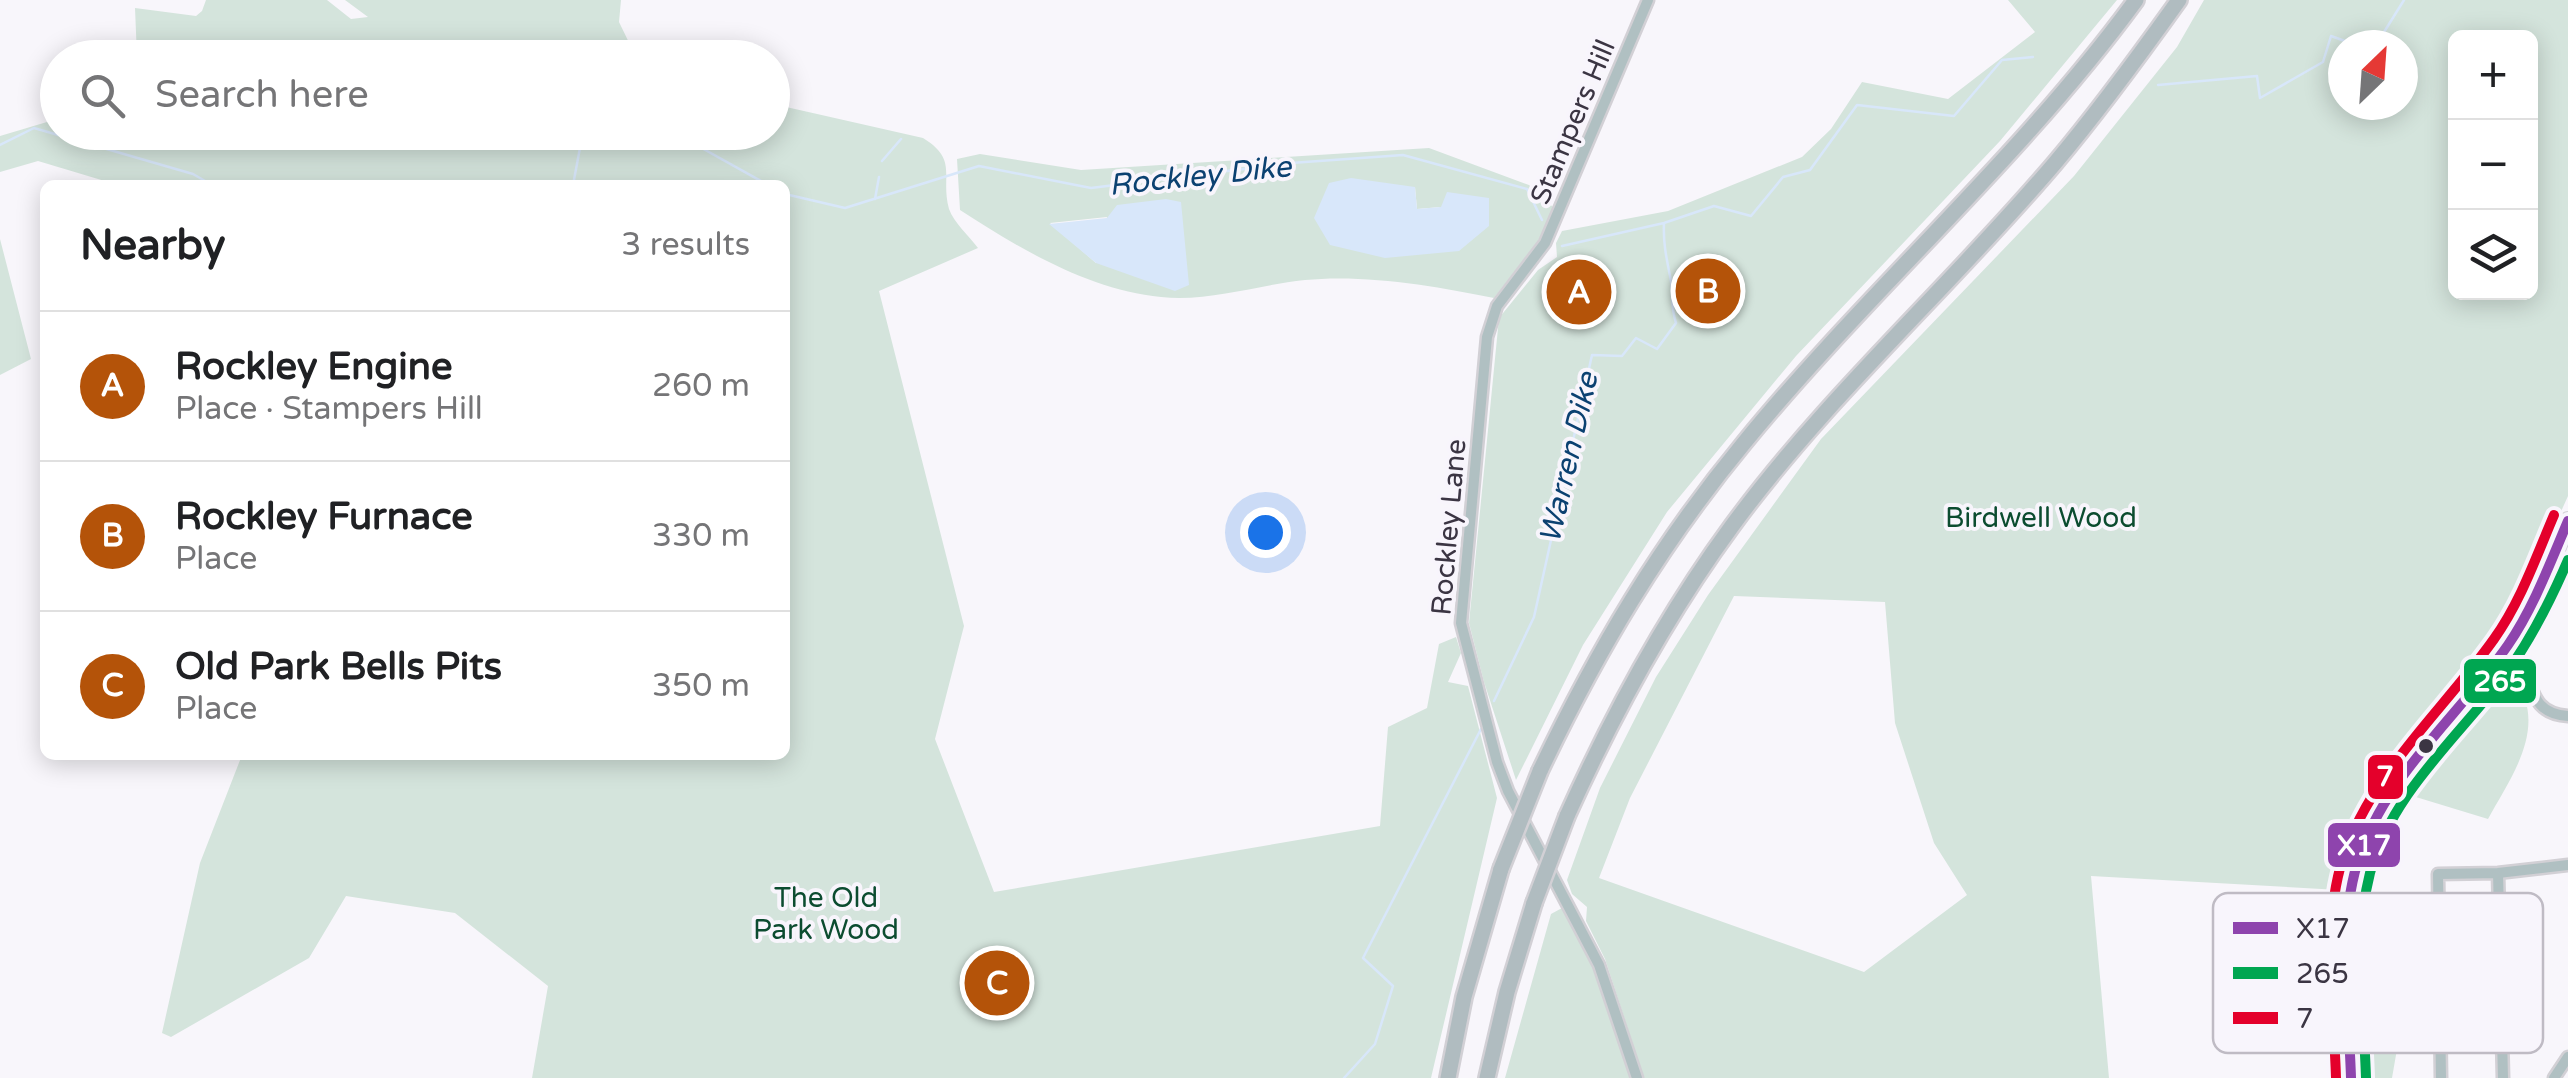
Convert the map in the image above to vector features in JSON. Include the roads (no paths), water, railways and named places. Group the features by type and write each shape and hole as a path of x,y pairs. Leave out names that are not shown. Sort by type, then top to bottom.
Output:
{"highway":[{"path":"1448,1078 1464,997 1502,869 1540,771 1605,642 1657,556 1706,491 1826,349 2046,112 2136,0"},
{"path":"1486,1078 1534,903 1567,816 1598,748 1667,621 1733,524 1835,401 2054,164 2179,0"},
{"path":"2353,893 2360,855 2398,786 2507,647 2568,521"},
{"path":"2351,1053 2351,1078"}],"street":[{"name":"Stampers Hill","path":"1535,259 1565,202 1648,0"},
{"name":"Rockley Lane","path":"1535,259 1497,306 1488,336 1461,623 1502,776 1599,966 1637,1078"},
{"path":"2507,647 2521,660 2538,705 2551,715 2568,716"},
{"path":"2438,893 2438,874 2498,873 2568,865"},
{"path":"2498,873 2498,893"},
{"path":"2441,1053 2441,1078"},
{"path":"2502,1053 2502,1078"},
{"path":"2554,1078 2568,1058"}],"water":[{"path":"1351,178 1415,187 1417,209 1441,207 1447,192 1489,198 1489,226 1459,251 1385,258 1330,245 1314,218 1329,183"},
{"path":"1166,199 1181,202 1189,285 1175,291 1096,263 1049,224 1107,218 1117,205"}],"waterway":[{"name":"Rockley Dike","path":"2385,30 2404,0"},
{"name":"Rockley Dike","path":"2158,85 2257,76 2260,98 2323,62 2328,46"},
{"name":"Rockley Dike","path":"1562,246 1664,223 1714,206 1751,216 1783,177 1810,170 1857,105 1954,116 2002,60 2033,57"},
{"name":"Rockley Dike","path":"0,145 34,128 40,130"},
{"path":"882,161 901,139"},
{"name":"Rockley Dike","path":"110,150 203,180"},
{"name":"Rockley Dike","path":"574,180 580,150"},
{"name":"Rockley Dike","path":"705,150 759,180"},
{"name":"Rockley Dike","path":"790,195 845,208 979,166 1091,188 1291,163 1403,155 1527,189 1542,220"},
{"path":"875,199 879,177"},
{"name":"Warren Dike","path":"1494,701 1534,617 1592,355 1622,356 1636,338 1657,349 1676,323 1664,223"},
{"name":"Warren Dike","path":"1344,1078 1375,1044 1393,986 1363,958 1481,729"}],"place":[{"name":"Rockley Furnace","path":"1708,291"},
{"name":"Rockley Engine","path":"1579,292"},
{"name":"Old Park Bells Pits","path":"997,983"}],"park label":[{"name":"Birdwell Wood","path":"2041,518"},
{"name":"The Old Park Wood","path":"826,914"}]}
